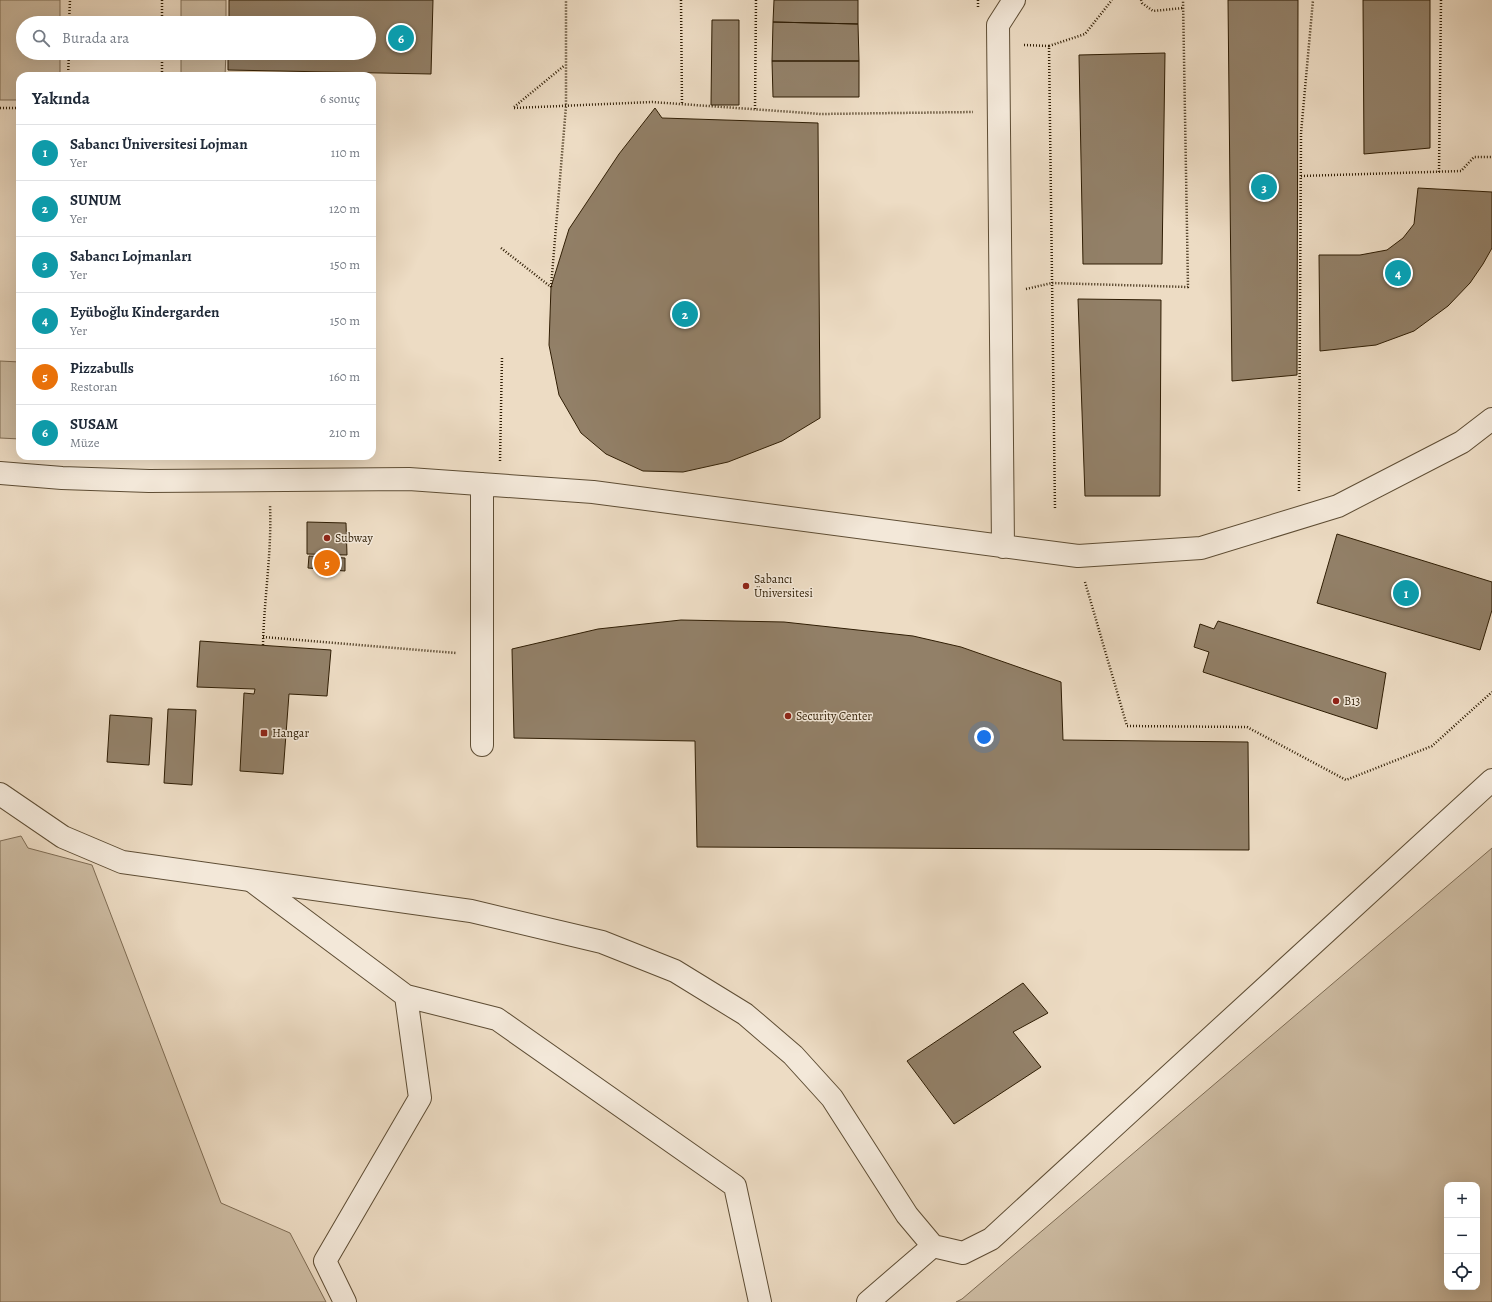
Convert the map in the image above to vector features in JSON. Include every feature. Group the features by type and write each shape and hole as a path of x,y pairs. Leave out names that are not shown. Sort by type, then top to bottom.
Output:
{"street":[{"path":"1003,547 998,25 1014,0"},
{"path":"0,473 62,478 149,481 409,479 593,492 1078,556 1201,548 1338,506 1462,442 1492,419"},
{"path":"482,745 482,655 491,485"},
{"path":"0,794 63,837 122,862 471,911 602,942 674,971 745,1014 793,1055 832,1098 907,1215 932,1246 963,1253 991,1239 1492,780"},
{"path":"252,881 406,996 497,1019 735,1186 760,1302"},
{"path":"345,1302 325,1261 420,1098 406,996"},
{"path":"868,1302 932,1246"}],"path":[{"path":"70,0 70,16"},
{"path":"162,0 162,16"},
{"path":"501,248 551,287 566,106 566,0"},
{"path":"681,0 682,105"},
{"path":"755,109 756,0"},
{"path":"978,0 978,8"},
{"path":"999,43 1049,46 1085,34 1112,0"},
{"path":"1141,0 1142,3 1153,11 1183,8"},
{"path":"1052,284 1188,287 1183,0"},
{"path":"1299,518 1300,133 1313,0"},
{"path":"1439,172 1441,0"},
{"path":"1049,46 1055,510"},
{"path":"68,60 68,72"},
{"path":"162,60 162,72"},
{"path":"565,65 514,108 652,102 821,114 979,112"},
{"path":"0,108 16,108"},
{"path":"1300,176 1461,171 1474,157 1492,157"},
{"path":"491,485 502,357"},
{"path":"263,645 271,533"},
{"path":"1078,556 1128,726 1247,727 1346,780 1432,746 1492,692"},
{"path":"263,637 482,655"}],"shaded area":[{"path":"0,0 60,0 60,16 16,16 16,60 60,60 60,72 16,72 16,100 0,100"},
{"path":"181,0 226,0 226,16 181,16"},
{"path":"181,60 226,60 225,72 181,72"},
{"path":"0,361 16,362 16,439 0,438"},
{"path":"21,836 28,848 92,865 221,1203 290,1233 326,1302 0,1302 0,841"},
{"path":"1492,848 1492,1302 956,1302 962,1299"}],"building":[{"path":"229,0 433,0 431,74 228,70 228,60 376,60 376,16 229,16"},
{"path":"774,0 858,0 858,24 773,22"},
{"path":"1228,0 1298,0 1297,375 1232,381"},
{"path":"1363,0 1430,0 1430,148 1364,154"},
{"path":"712,20 739,20 739,105 711,105"},
{"path":"773,22 858,24 859,61 772,61"},
{"path":"1165,53 1162,264 1083,264 1079,55"},
{"path":"772,61 859,61 859,97 773,97"},
{"path":"655,108 662,118 818,123 820,418 782,441 728,462 683,472 643,471 606,454 581,433 559,395 549,345 551,287 569,229 619,154"},
{"path":"1418,188 1492,192 1492,248 1483,264 1470,283 1448,306 1414,331 1376,345 1320,351 1319,255 1360,255 1387,250 1403,238 1414,224"},
{"path":"1078,299 1161,300 1160,496 1085,496"},
{"name":"Subway","path":"307,522 346,523 347,555 307,554"},
{"path":"1337,534 1492,582 1492,610 1480,650 1317,603"},
{"path":"309,556 345,558 345,571 308,568"},
{"name":"Security Center","path":"681,620 784,622 913,636 961,647 1061,682 1063,740 1248,742 1249,850 697,847 695,741 514,738 512,649 598,629"},
{"name":"B13","path":"1218,621 1386,673 1377,729 1203,672 1209,652 1194,647 1200,624 1214,629"},
{"name":"Hangar","path":"200,641 331,650 327,696 289,694 283,774 240,771 244,693 254,694 255,689 197,687"},
{"path":"168,709 196,710 192,785 164,783"},
{"path":"110,715 152,718 149,765 107,762"},
{"path":"1023,983 1048,1013 1013,1032 1041,1067 954,1124 907,1061"}],"place":[{"name":"SUSAM","path":"401,38"},
{"name":"Sabancı Lojmanları","path":"1264,187"},
{"name":"Eyüboğlu Kindergarden","path":"1398,273"},
{"name":"SUNUM","path":"685,314"},
{"name":"Subway","path":"327,538"},
{"name":"Pizzabulls","path":"327,563"},
{"name":"Sabancı Üniversitesi","path":"746,586"},
{"name":"Sabancı Üniversitesi Lojman","path":"1406,593"},
{"name":"B13","path":"1336,701"},
{"name":"Security Center","path":"788,716"},
{"name":"Hangar","path":"264,733"}]}
